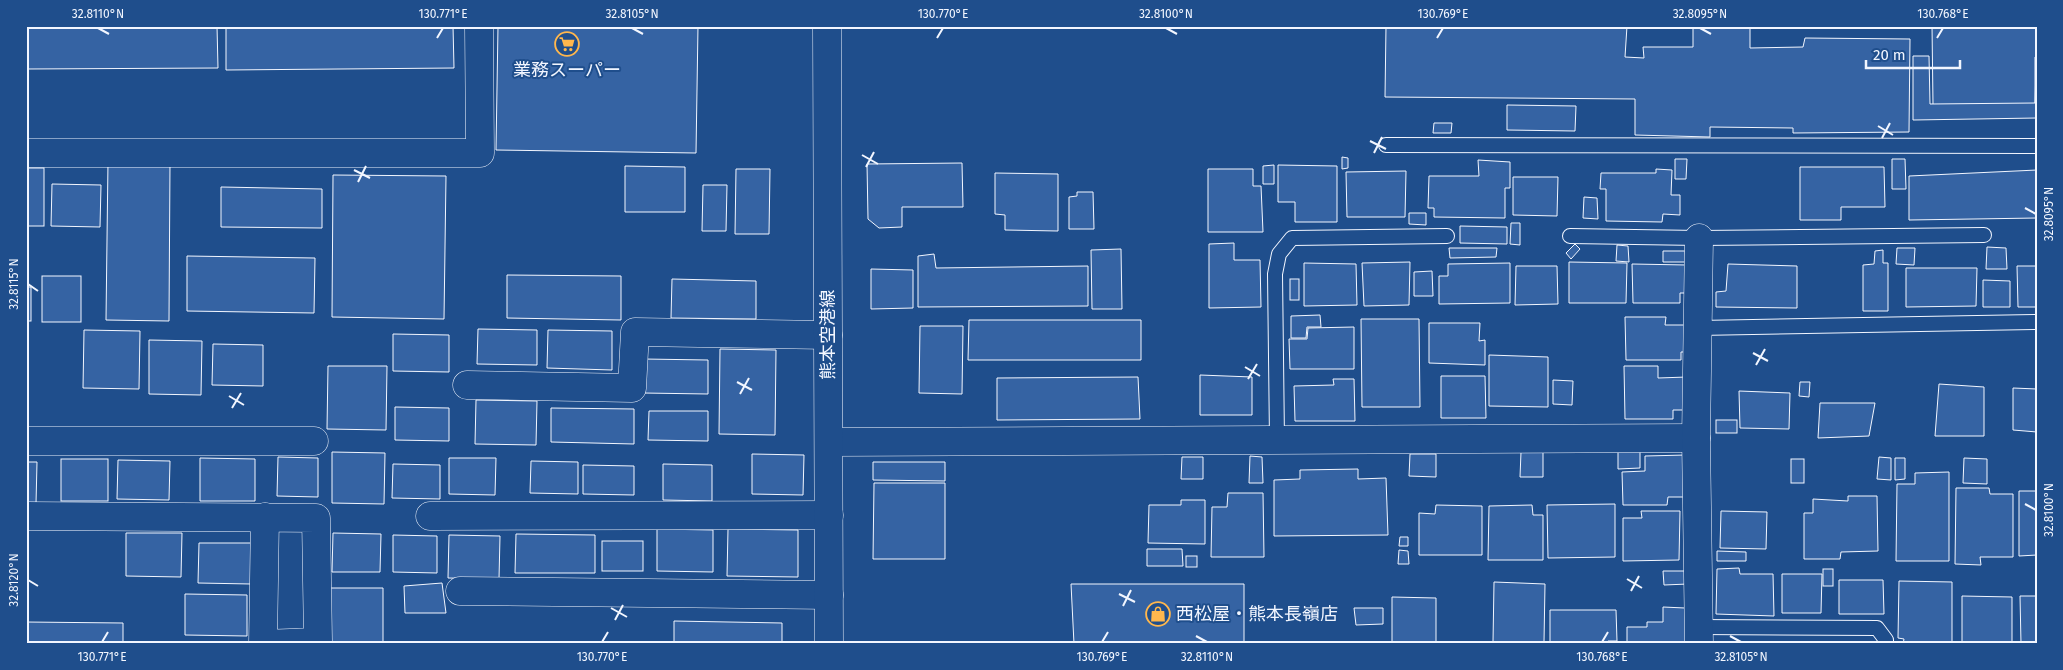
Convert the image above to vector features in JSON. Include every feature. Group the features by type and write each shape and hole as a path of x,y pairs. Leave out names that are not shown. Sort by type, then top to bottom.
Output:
{"street":[{"path":"26,153 480,154 479,26"},
{"name":"熊本空港線","path":"828,26 829,644"},
{"path":"1699,238 1696,438 1699,635"},
{"path":"467,385 632,388 635,332 828,335"},
{"path":"829,442 1696,438"},
{"path":"26,441 314,441"},
{"path":"430,516 829,514"},
{"path":"26,516 265,517 316,518 318,642 263,644 265,517"},
{"path":"460,591 829,595"}],"lane":[{"path":"1386,145 2037,146"},
{"path":"1570,236 1699,238 1984,235"},
{"path":"1277,440 1275,274 1279,254 1292,238 1447,236"},
{"path":"1698,328 2037,322"},
{"path":"1699,635 1876,628 1886,640 1886,644"}],"building":[{"path":"26,26 217,26 218,68 26,69"},
{"path":"226,26 453,26 454,68 226,70"},
{"path":"498,26 698,26 696,153 496,150"},
{"path":"1386,26 1627,26 1625,57 1644,58 1643,47 1693,47 1693,26 1750,26 1750,48 1803,47 1805,38 1910,39 1909,132 1793,133 1793,128 1710,127 1710,137 1635,135 1635,99 1385,97"},
{"path":"1932,26 2037,26 2035,105 1933,105"},
{"path":"1913,56 1929,56 1930,104 2035,103 2035,57 2037,57 2037,118 1913,120"},
{"path":"1507,105 1576,106 1575,131 1507,130"},
{"path":"1434,123 1452,123 1451,133 1433,133"},
{"path":"1342,157 1348,158 1348,168 1342,169"},
{"path":"1675,159 1687,159 1686,179 1675,179"},
{"path":"1892,159 1905,159 1906,189 1892,189"},
{"path":"1478,160 1510,162 1510,188 1505,188 1505,218 1434,217 1434,208 1428,208 1429,176 1479,176"},
{"path":"108,161 170,162 169,321 106,320"},
{"path":"962,163 963,207 902,207 902,227 879,228 868,219 867,164"},
{"path":"1274,165 1274,184 1263,184 1263,166"},
{"path":"1278,165 1337,166 1337,222 1295,222 1295,202 1278,202"},
{"path":"625,166 685,167 685,212 625,212"},
{"path":"1800,167 1884,167 1885,207 1841,207 1841,220 1800,220"},
{"path":"26,168 44,168 44,226 26,226"},
{"path":"736,169 770,169 769,234 735,234"},
{"path":"1208,169 1253,169 1253,186 1261,186 1263,232 1208,232"},
{"path":"1656,169 1672,170 1671,195 1680,195 1680,215 1663,214 1662,222 1606,221 1606,189 1600,189 1601,173 1656,173"},
{"path":"2037,170 2037,218 1909,220 1909,176"},
{"path":"1406,171 1405,217 1347,217 1346,172"},
{"path":"995,173 1058,174 1058,231 1005,230 1005,215 995,214"},
{"path":"333,175 446,176 444,319 332,317"},
{"path":"1513,177 1558,177 1557,216 1513,215"},
{"path":"52,184 101,185 100,227 51,226"},
{"path":"703,185 727,185 726,231 702,231"},
{"path":"221,187 322,189 322,228 221,227"},
{"path":"1077,192 1093,192 1094,229 1069,229 1069,197 1077,196"},
{"path":"1584,197 1597,198 1598,219 1583,218"},
{"path":"1409,213 1426,213 1426,225 1409,224"},
{"path":"1511,223 1520,223 1520,245 1510,244"},
{"path":"1460,226 1507,227 1507,244 1460,243"},
{"path":"1234,243 1234,260 1260,260 1261,307 1209,308 1209,244"},
{"path":"1575,244 1580,249 1571,259 1566,253"},
{"path":"1617,245 1628,246 1629,262 1616,261"},
{"path":"1987,247 2006,248 2007,269 1986,269"},
{"path":"1449,248 1497,248 1496,257 1450,258"},
{"path":"1897,248 1915,248 1914,265 1896,264"},
{"path":"1121,249 1122,309 1092,309 1091,250"},
{"path":"1883,250 1883,263 1888,263 1888,311 1863,311 1863,265 1874,264 1875,251"},
{"path":"1663,251 1685,251 1686,262 1663,262"},
{"path":"934,254 936,268 1088,266 1088,306 918,307 918,256"},
{"path":"187,256 315,258 314,313 187,311"},
{"path":"1410,262 1409,305 1364,306 1362,263"},
{"path":"1569,262 1627,263 1626,303 1569,303"},
{"path":"1304,263 1356,264 1357,305 1304,306"},
{"path":"1510,263 1510,303 1439,304 1439,276 1448,276 1448,264"},
{"path":"1632,264 1687,265 1687,293 1680,293 1680,303 1633,303"},
{"path":"1728,264 1797,266 1797,308 1716,307 1716,292 1726,291"},
{"path":"1516,266 1557,266 1558,304 1515,305"},
{"path":"2017,266 2037,266 2037,307 2018,307"},
{"path":"1906,268 1977,268 1976,306 1906,307"},
{"path":"871,269 913,270 913,308 871,309"},
{"path":"1432,271 1433,296 1414,296 1414,272"},
{"path":"507,275 621,276 621,320 507,318"},
{"path":"42,276 81,276 81,322 42,322"},
{"path":"672,279 756,281 756,319 671,318"},
{"path":"1290,279 1299,279 1299,300 1290,300"},
{"path":"1983,280 2010,281 2010,307 1983,307"},
{"path":"26,287 31,287 31,321 26,321"},
{"path":"1320,315 1321,327 1307,327 1306,338 1291,338 1291,316"},
{"path":"1625,317 1666,317 1665,325 1687,325 1688,352 1681,352 1681,360 1626,360"},
{"path":"1361,319 1419,319 1420,407 1362,407"},
{"path":"969,320 1141,320 1141,360 968,360"},
{"path":"1429,323 1480,323 1479,341 1485,340 1485,365 1429,363"},
{"path":"920,326 963,326 962,394 919,393"},
{"path":"1354,327 1354,369 1290,369 1289,339 1307,339 1308,328"},
{"path":"478,329 537,330 537,365 477,364"},
{"path":"84,330 140,331 139,389 83,388"},
{"path":"548,330 612,331 612,370 547,368"},
{"path":"393,334 449,335 449,372 393,371"},
{"path":"149,340 202,341 201,395 149,394"},
{"path":"213,344 263,345 263,386 212,385"},
{"path":"720,349 776,350 775,435 719,434"},
{"path":"1489,355 1548,357 1548,407 1489,406"},
{"path":"644,359 708,360 708,394 643,393"},
{"path":"328,366 387,366 386,430 327,429"},
{"path":"1624,366 1658,366 1658,378 1687,377 1687,410 1673,410 1673,419 1625,419"},
{"path":"1200,375 1252,377 1252,415 1200,415"},
{"path":"1441,376 1485,376 1486,418 1441,418"},
{"path":"1138,377 1140,419 997,420 997,378"},
{"path":"1333,379 1354,379 1355,421 1295,421 1294,386 1334,385"},
{"path":"1553,380 1573,381 1572,405 1553,404"},
{"path":"1800,382 1810,382 1809,397 1799,396"},
{"path":"1939,384 1984,387 1984,436 1935,436"},
{"path":"2013,388 2037,389 2037,432 2013,430"},
{"path":"1739,391 1790,393 1789,429 1740,428"},
{"path":"476,400 537,401 536,445 475,444"},
{"path":"1820,403 1875,403 1869,436 1818,438"},
{"path":"395,407 449,408 449,441 395,440"},
{"path":"551,408 634,409 634,444 551,442"},
{"path":"649,411 708,411 708,441 648,440"},
{"path":"1716,420 1737,420 1737,433 1716,433"},
{"path":"1543,451 1543,477 1520,477 1521,452"},
{"path":"1618,451 1640,451 1640,468 1618,469"},
{"path":"332,452 385,453 384,504 332,503"},
{"path":"752,454 804,455 803,495 752,494"},
{"path":"1410,454 1436,454 1436,477 1409,476"},
{"path":"1686,455 1687,497 1668,497 1667,505 1623,505 1622,472 1645,471 1645,456"},
{"path":"1250,456 1262,457 1263,483 1249,483"},
{"path":"278,457 318,458 318,497 277,496"},
{"path":"1182,457 1203,457 1203,479 1181,479"},
{"path":"1879,457 1891,458 1891,480 1877,479"},
{"path":"200,458 255,459 255,501 200,501"},
{"path":"449,458 496,458 495,495 449,494"},
{"path":"1895,458 1905,458 1905,479 1895,480"},
{"path":"1964,458 1987,459 1987,484 1963,483"},
{"path":"61,459 108,459 108,501 61,501"},
{"path":"1791,459 1804,459 1804,483 1791,483"},
{"path":"118,460 170,461 169,500 117,499"},
{"path":"531,461 578,462 578,494 530,493"},
{"path":"26,462 37,462 36,504 26,504"},
{"path":"873,462 945,462 945,481 873,480"},
{"path":"393,464 440,465 440,499 392,498"},
{"path":"663,464 712,465 712,501 663,500"},
{"path":"583,465 634,466 634,495 583,494"},
{"path":"1358,469 1358,479 1386,478 1388,535 1274,536 1274,480 1300,479 1300,470"},
{"path":"1949,472 1949,561 1896,561 1897,484 1915,484 1915,473"},
{"path":"874,483 945,483 945,559 873,559"},
{"path":"1956,488 1989,488 1990,494 2013,494 2013,557 1980,557 1981,565 1955,564"},
{"path":"2019,491 2037,491 2037,555 2019,556"},
{"path":"1228,493 1263,493 1264,557 1211,557 1212,507 1227,507"},
{"path":"1848,496 1877,496 1878,551 1841,552 1840,559 1804,559 1804,513 1813,513 1813,499 1848,501"},
{"path":"1181,500 1205,500 1205,544 1148,543 1149,505 1181,505"},
{"path":"1615,504 1615,557 1548,558 1547,505"},
{"path":"1436,505 1482,506 1482,555 1419,555 1419,513 1435,514"},
{"path":"1532,505 1533,515 1543,515 1543,560 1488,560 1489,506"},
{"path":"1641,511 1680,511 1679,560 1623,561 1623,518 1642,518"},
{"path":"1721,511 1767,512 1766,549 1720,548"},
{"path":"657,529 713,530 713,572 657,571"},
{"path":"728,529 798,530 798,577 727,576"},
{"path":"126,533 182,533 181,577 126,576"},
{"path":"333,533 381,534 380,572 332,572"},
{"path":"516,534 595,535 595,573 515,573"},
{"path":"393,535 437,536 437,573 393,572"},
{"path":"449,535 500,536 499,579 448,578"},
{"path":"1400,537 1408,537 1408,546 1399,546"},
{"path":"602,541 643,541 643,571 602,571"},
{"path":"199,543 251,543 251,584 198,583"},
{"path":"1147,549 1182,549 1183,566 1147,566"},
{"path":"1399,550 1408,551 1409,564 1398,564"},
{"path":"1717,551 1746,552 1746,561 1717,561"},
{"path":"1186,556 1197,556 1197,567 1186,567"},
{"path":"1739,568 1740,574 1773,574 1774,616 1716,614 1717,569"},
{"path":"1823,569 1833,569 1833,586 1823,586"},
{"path":"1663,571 1688,571 1688,584 1664,585"},
{"path":"1782,574 1822,574 1821,613 1782,613"},
{"path":"1839,580 1883,580 1884,614 1839,614"},
{"path":"1899,581 1952,582 1952,644 1903,644 1904,639 1898,638"},
{"path":"1494,582 1545,584 1544,642 1493,642"},
{"path":"442,583 446,613 405,613 404,586"},
{"name":"西松屋・熊本長嶺店","path":"1071,584 1244,584 1244,644 1074,644"},
{"path":"330,588 383,588 383,643 330,642"},
{"path":"185,594 247,595 247,636 185,635"},
{"path":"1962,596 2012,597 2012,644 1970,644 1962,642"},
{"path":"2020,596 2037,596 2037,644 2021,644"},
{"path":"1392,597 1436,598 1436,644 1392,644"},
{"path":"1663,607 1685,608 1686,644 1627,644 1627,627 1647,627 1647,622 1663,622"},
{"path":"1354,608 1383,608 1383,624 1356,625"},
{"path":"1550,610 1616,610 1617,641 1608,641 1608,644 1550,644"},
{"path":"674,621 782,623 782,644 674,644"},
{"path":"26,622 123,623 123,644 26,644"}],"place":[{"name":"業務スーパー","path":"567,44"},
{"name":"西松屋・熊本長嶺店","path":"1158,614"}]}
